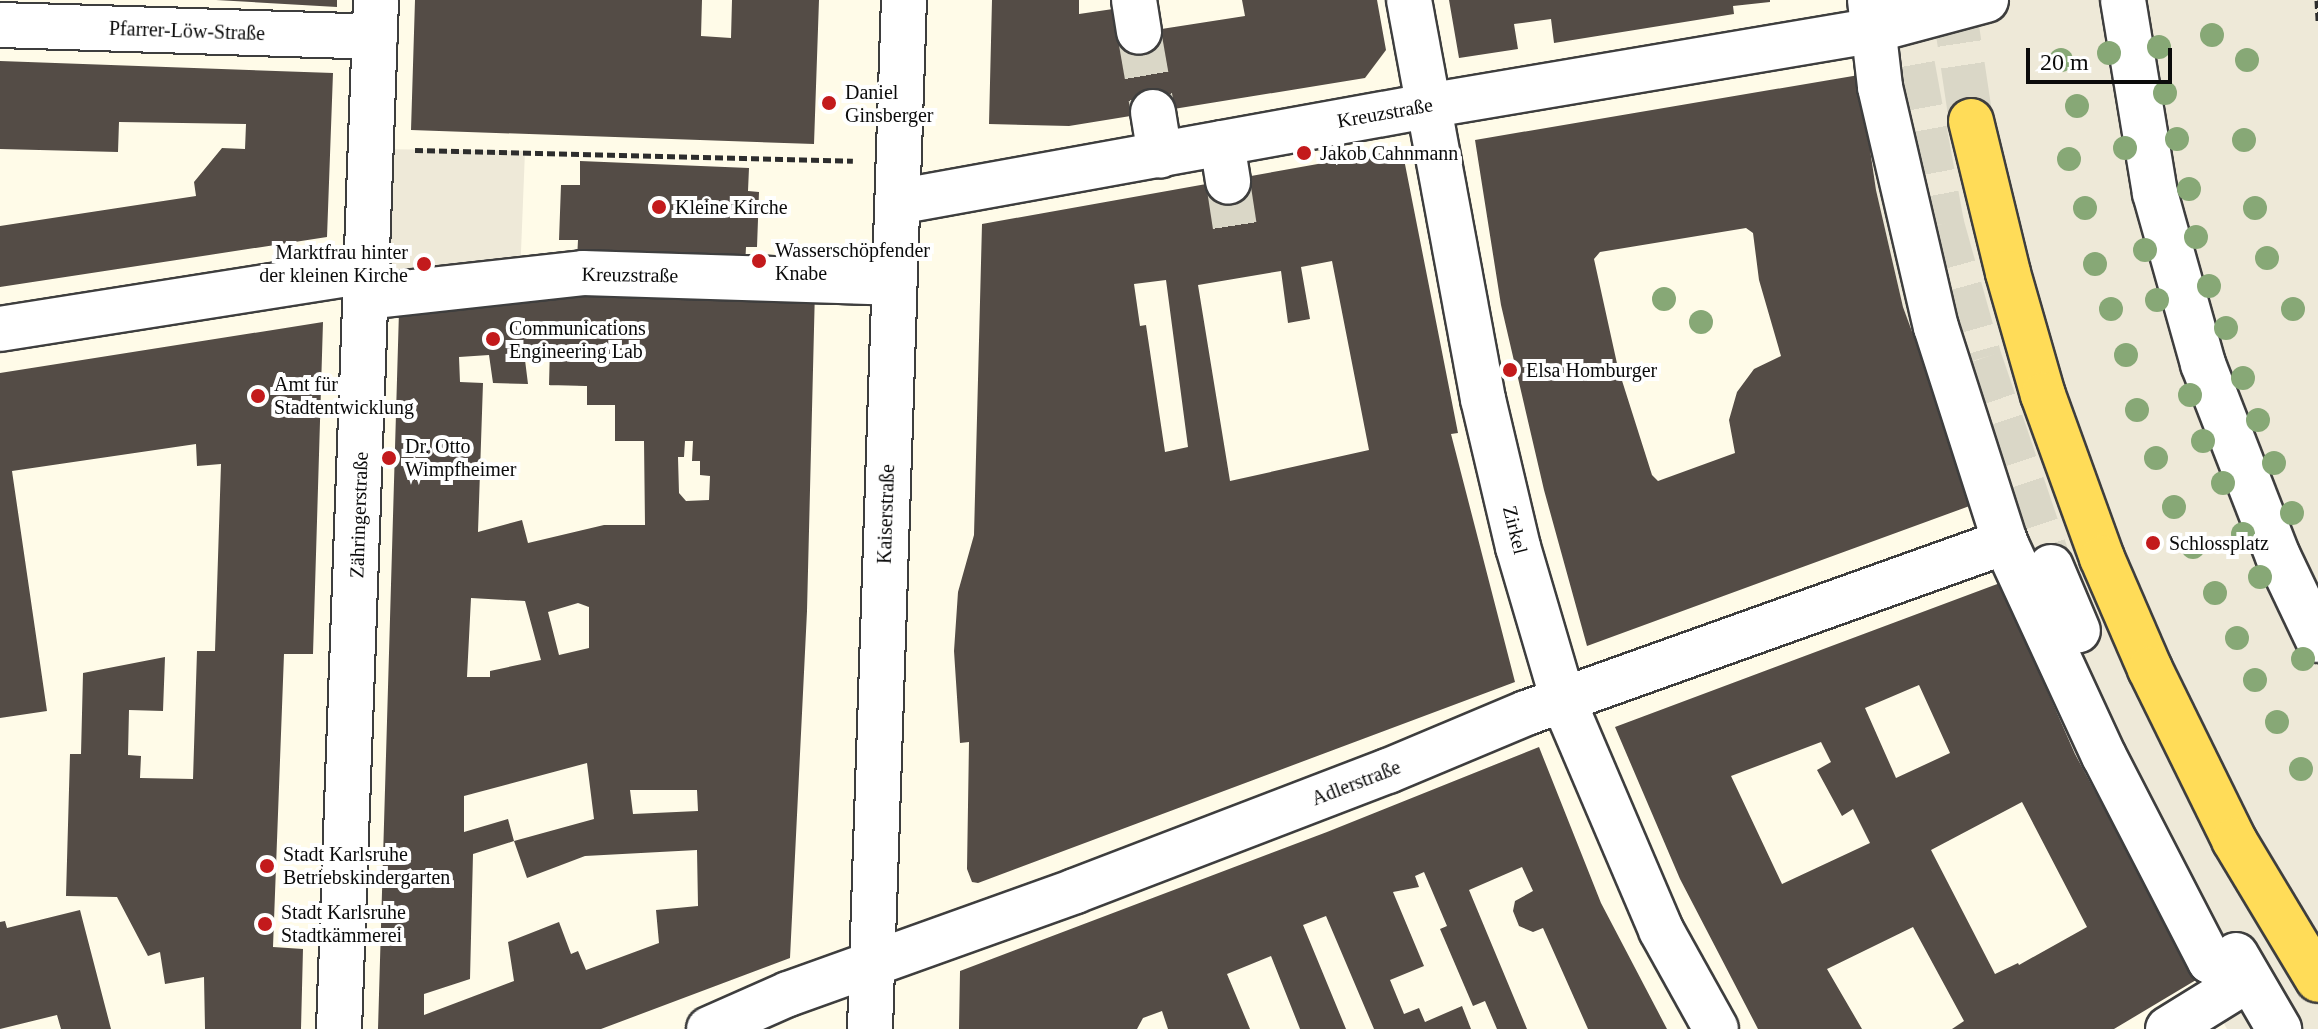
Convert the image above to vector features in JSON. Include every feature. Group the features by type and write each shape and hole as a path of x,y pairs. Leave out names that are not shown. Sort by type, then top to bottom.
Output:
{"main road":[{"path":"1971,121 2008,273 2043,395 2102,558 2155,682 2234,840 2318,980"}],"street":[{"name":"Kaiserstraße","path":"870,1029 904,0"},
{"name":"Zirkel","path":"1409,0 1486,413 1518,547 1563,700 1661,930 1716,1029"},
{"name":"Kreuzstraße","path":"897,182 1160,155 1225,162 1427,106 1878,10 1986,0"},
{"path":"2123,0 2155,193 2203,364 2278,556 2318,640"},
{"path":"1878,10 1880,87 1936,327 2005,542 2104,756 2210,961 2249,979"},
{"name":"Pfarrer-Löw-Straße","path":"0,25 361,24"},
{"name":"Zähringerstraße","path":"339,1029 372,149 361,24"},
{"path":"1153,112 1160,155"},
{"name":"Kreuzstraße","path":"0,329 368,284 583,273 894,283"},
{"name":"Adlerstraße","path":"709,1029 788,994 1075,891 1563,700 2005,542"},
{"path":"2051,567 2146,783 2249,979 2279,1029"},
{"path":"2168,1029 2249,979"}],"path":[{"path":"2317,0 2318,21"},
{"path":"372,149 749,156 897,182"}],"shaded area":[{"name":"Schlossplatz","path":"1851,0 2318,0 2318,1029 2227,1029 2134,868 2075,754 2000,583 1903,307 1876,190"},
{"path":"372,149 525,151 520,277 367,297"}],"building":[{"path":"216,0 337,0 337,7"},
{"path":"415,0 702,0 701,36 731,38 732,0 819,0 814,144 411,130"},
{"path":"992,0 1079,0 1079,14 1113,9 1155,30 1245,16 1242,0 1377,0 1386,50 1365,78 1069,126 989,124"},
{"path":"1449,0 1770,2 1733,6 1734,14 1554,43 1551,19 1514,24 1518,49 1459,58"},
{"path":"0,61 333,73 327,237 0,287 0,226 196,196 194,182 222,148 245,149 246,124 119,122 118,152 0,149"},
{"path":"1859,75 1876,190 1903,307 1975,504 1587,646 1544,490 1501,305 1475,140","holes":["1746,228 1753,233 1759,280 1781,356 1754,369 1737,392 1729,420 1735,453 1658,481 1652,475 1618,368 1594,259 1600,252"]},
{"path":"1402,149 1458,433 1451,434 1515,682 978,883 972,882 967,869 969,742 960,743 954,651 958,592 974,535 982,224","holes":["1332,261 1369,450 1230,481 1198,285 1281,271 1288,323 1310,319 1301,267","1166,280 1188,447 1165,452 1146,325 1140,326 1134,284"]},
{"name":"Kleine Kirche","path":"580,161 749,168 748,191 759,192 757,247 746,247 745,267 577,260 578,240 559,240 561,185 580,185"},
{"path":"589,285 815,289 807,611 790,958 601,1029 378,1029 399,311","holes":["550,347 549,385 587,386 587,405 615,405 615,441 644,441 645,525 604,525 528,543 522,520 478,532 483,383 460,382 459,357 489,355 493,383 528,384 524,352","685,441 693,441 692,461 700,461 700,475 710,476 709,500 686,501 679,493 678,457 684,457","471,598 525,601 541,660 490,671 490,677 467,677","578,603 589,607 589,648 559,655 548,612","587,763 594,819 514,841 508,819 464,832 464,796","630,790 697,790 698,811 633,814","514,841 527,878 585,856 697,850 698,906 656,910 659,943 586,970 578,951 571,954 559,922 508,942 514,981 424,1015 424,994 470,979 473,854"]},
{"path":"323,322 313,654 284,654 273,947 303,949 301,1029 205,1029 204,977 165,984 160,952 148,956 117,897 66,896 70,754 81,754 83,673 165,657 163,711 129,710 128,755 141,756 140,778 193,779 197,651 215,651 221,464 197,466 196,444 12,471 47,711 0,718 0,373"},
{"path":"2000,583 2075,754 2196,980 2114,1029 1952,1029 1964,1021 1913,927 1827,969 1862,1029 1758,1029 1680,879 1615,727","holes":["1919,685 1950,753 1896,778 1865,708","1821,742 1831,762 1817,770 1842,816 1853,809 1870,843 1782,884 1731,776","2022,802 2087,927 2019,965 1995,974 1931,850"]},
{"path":"1539,747 1601,903 1667,1029 1588,1029 1543,928 1533,932 1519,926 1513,911 1515,901 1533,891 1522,867 1469,890 1527,1029 1497,1029 1485,1001 1473,1006 1440,929 1447,926 1424,872 1415,876 1419,887 1393,892 1424,966 1390,980 1404,1014 1419,1008 1425,1022 1462,1006 1471,1029 1374,1029 1326,916 1303,925 1346,1029 1300,1029 1271,956 1227,974 1250,1029 1168,1029 1162,1011 1143,1018 1137,1029 959,1029 960,971 1327,832"},
{"path":"80,910 111,1029 61,1029 57,1015 0,1029 0,922 5,921 7,928"}],"tunnel":[{"path":"1901,0 1942,224 1980,359 2051,567"},
{"path":"1953,0 1971,121"},
{"path":"1139,32 1153,112"},
{"path":"1228,182 1235,228"}],"place":[{"name":"Daniel Ginsberger","path":"829,103"},
{"name":"Jakob Cahnmann","path":"1304,153"},
{"name":"Kleine Kirche","path":"659,207"},
{"name":"Wasserschöpfender Knabe","path":"759,261"},
{"name":"Marktfrau hinter der kleinen Kirche","path":"424,264"},
{"name":"Communications Engineering Lab","path":"493,339"},
{"name":"Elsa Homburger","path":"1510,370"},
{"name":"Amt für Stadtentwicklung","path":"258,396"},
{"name":"Dr. Otto Wimpfheimer","path":"389,458"},
{"name":"Schlossplatz","path":"2153,543"},
{"name":"Stadt Karlsruhe Betriebskindergarten","path":"267,866"},
{"name":"Stadt Karlsruhe Stadtkämmerei","path":"265,924"}]}
